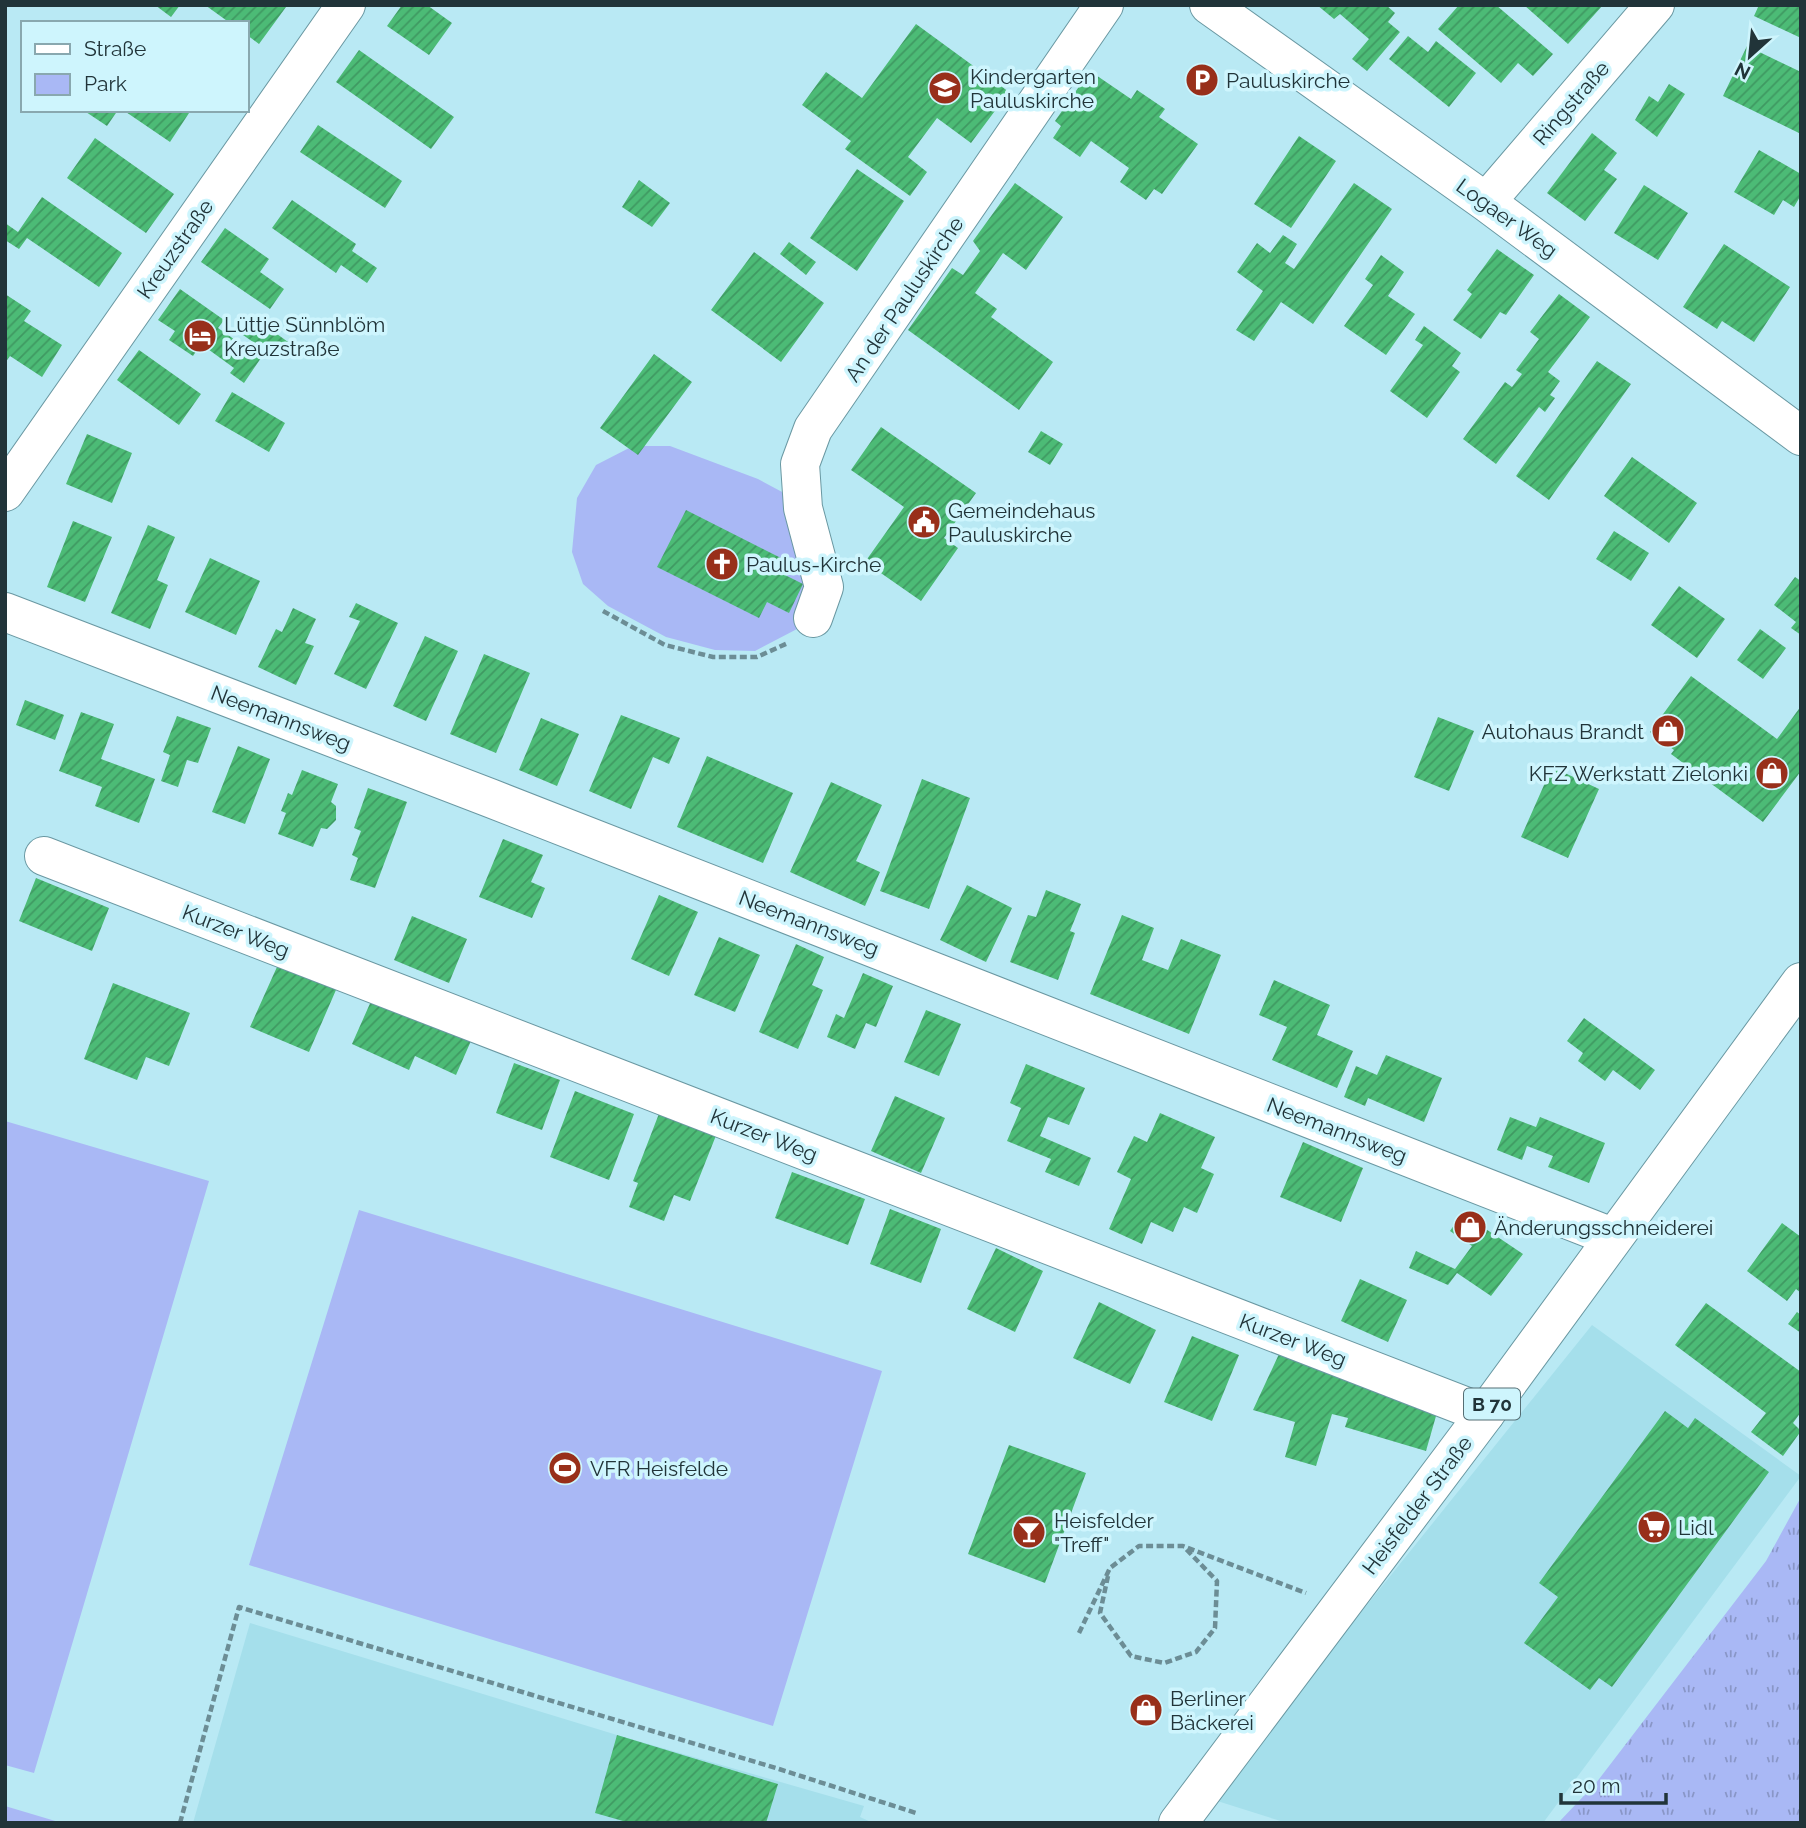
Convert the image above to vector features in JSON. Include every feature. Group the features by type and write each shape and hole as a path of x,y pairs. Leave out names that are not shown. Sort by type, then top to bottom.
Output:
{"street":[{"name":"Kreuzstraße","path":"5,492 346,5"},
{"name":"An der Pauluskirche","path":"813,618 824,587 803,508 800,464 813,429 1104,5"},
{"name":"Logaer Weg","path":"1209,5 1486,202 1801,436"},
{"name":"Ringstraße","path":"1486,202 1655,5"},
{"name":"Neemannsweg","path":"5,612 490,798 1612,1237"},
{"name":"Kurzer Weg","path":"44,856 1485,1414"},
{"name":"Heisfelder Straße","path":"1178,1823 1485,1414 1801,982"}],"path":[{"path":"603,611 665,645 713,657 757,657 803,634 813,618"},
{"path":"1079,1633 1110,1568 1139,1546 1183,1546 1301,1589 1338,1611"},
{"path":"1110,1568 1100,1613 1132,1656 1164,1663 1196,1651 1215,1628 1217,1581 1183,1546"},
{"path":"180,1823 239,1606 916,1813"}],"shaded area":[{"path":"1592,1325 1801,1476 1543,1823 1287,1823 1211,1799"},
{"path":"250,1623 617,1735 864,1806 860,1817 873,1823 193,1823"}],"green space":[{"path":"633,446 670,446 758,479 784,493 817,584 806,615 797,629 755,651 715,650 666,637 608,606 583,584 572,552 577,498 596,465"},
{"path":"5,1121 209,1181 34,1773 5,1765"},
{"name":"VFR Heisfelde","path":"359,1210 882,1371 773,1726 249,1565"},
{"path":"1801,1497 1801,1823 1558,1823 1596,1783 1766,1561"},
{"path":"5,1806 62,1823 5,1823"}],"building":[{"path":"155,5 180,5 171,17"},
{"path":"205,5 286,7 259,44 248,36 248,21 227,21"},
{"path":"402,5 427,5 452,23 429,55 387,26"},
{"path":"1317,5 1386,5 1395,13 1388,22 1400,32 1367,71 1352,59 1369,39 1340,14 1334,19"},
{"path":"1459,5 1496,5 1553,54 1533,76 1518,63 1501,83 1438,29"},
{"path":"1524,5 1603,5 1568,44"},
{"path":"1759,5 1801,5 1801,38 1754,16"},
{"path":"916,24 1009,92 971,143 937,118 908,157 927,172 910,196 845,149 851,141 802,105 826,72 862,98"},
{"path":"1408,36 1428,52 1436,41 1476,73 1449,107 1389,59"},
{"path":"1747,46 1801,72 1801,134 1723,96"},
{"path":"359,50 454,117 431,149 336,82"},
{"path":"1090,71 1131,99 1137,90 1165,109 1159,117 1198,144 1162,194 1154,189 1146,200 1120,182 1129,168 1091,141 1080,157 1053,138 1061,126 1055,121"},
{"path":"1669,84 1685,94 1657,137 1635,120 1649,96 1658,102"},
{"path":"86,112 117,112 107,126"},
{"path":"126,112 190,112 170,142"},
{"path":"318,125 402,181 385,208 300,152"},
{"path":"1592,133 1617,153 1604,170 1617,179 1585,221 1547,193"},
{"path":"1299,136 1336,161 1291,228 1254,204"},
{"path":"95,138 174,194 146,233 67,178"},
{"path":"1759,150 1801,174 1801,195 1794,207 1783,200 1774,215 1734,192"},
{"path":"857,169 904,201 857,271 810,238"},
{"path":"639,180 670,203 652,227 622,207"},
{"path":"1015,183 1063,217 1026,270 1003,253 975,293 997,309 991,317 1053,362 1019,410 908,330 952,268 963,275 980,251 973,241"},
{"path":"1354,183 1392,209 1313,324 1281,302 1254,341 1236,330 1263,291 1237,272 1257,243 1270,253 1283,235 1297,244 1285,263 1294,269"},
{"path":"1644,185 1688,213 1658,260 1614,233"},
{"path":"42,197 122,253 99,287 27,238 19,249 5,240 5,223 18,232"},
{"path":"292,200 356,244 352,251 377,268 367,283 341,265 336,273 272,228"},
{"path":"225,228 269,259 260,272 284,289 270,309 201,262"},
{"path":"789,242 816,262 806,275 780,254"},
{"path":"1724,244 1790,287 1754,342 1722,321 1717,329 1683,307"},
{"path":"1497,249 1534,275 1506,315 1500,312 1481,339 1453,320 1472,294 1467,290"},
{"path":"754,252 824,303 781,362 711,310"},
{"path":"1381,255 1404,272 1388,296 1415,314 1386,355 1344,326 1373,285 1365,279"},
{"name":"Lüttje Sünnblöm Kreuzstraße","path":"180,289 224,320 218,328 261,358 244,383 230,373 234,368 201,344 193,356 169,340 175,331 158,320"},
{"path":"5,294 31,311 24,321 62,345 42,377 10,356 5,363"},
{"path":"1559,294 1590,317 1548,372 1560,381 1550,395 1555,398 1545,412 1539,407 1496,464 1463,439 1505,382 1512,387 1522,374 1516,370 1539,339 1530,332"},
{"path":"255,318 288,342 276,358 243,335"},
{"path":"1424,326 1461,353 1452,366 1460,372 1427,418 1390,391 1423,345 1415,340"},
{"path":"139,350 201,394 179,425 117,380"},
{"path":"654,354 692,382 638,455 600,428"},
{"path":"1597,361 1631,384 1549,500 1516,476"},
{"path":"232,392 285,423 269,452 215,421"},
{"name":"Gemeindehaus Pauluskirche","path":"881,427 976,493 944,538 958,548 921,601 865,562 904,507 851,470"},
{"path":"1041,431 1063,444 1050,465 1028,452"},
{"path":"87,434 132,453 112,503 66,484"},
{"path":"1632,457 1697,503 1669,543 1604,496"},
{"name":"Paulus-Kirche","path":"686,510 787,561 781,573 803,584 789,613 767,602 759,618 657,567"},
{"path":"73,521 112,537 85,602 47,587"},
{"path":"148,525 175,537 157,580 168,585 150,629 111,613"},
{"path":"1614,531 1649,553 1631,581 1596,559"},
{"path":"210,558 260,581 236,635 185,612"},
{"path":"1795,577 1801,581 1801,635 1791,628 1796,622 1774,605"},
{"path":"1679,586 1725,619 1697,658 1651,625"},
{"path":"356,603 398,623 366,689 334,674 360,621 349,617"},
{"path":"293,608 316,619 305,643 314,646 296,685 258,667 276,629 282,632"},
{"path":"1760,629 1786,648 1763,679 1737,660"},
{"path":"425,636 458,651 426,721 393,706"},
{"path":"484,654 530,673 496,753 450,734"},
{"path":"1691,676 1777,739 1801,706 1801,771 1763,822 1671,754 1674,750 1650,732"},
{"path":"25,700 64,715 55,740 16,725"},
{"path":"81,712 114,724 101,759 155,779 139,823 95,806 102,787 59,771"},
{"path":"621,715 680,738 669,764 653,757 631,809 589,791"},
{"path":"177,716 211,728 198,763 187,760 178,787 161,781 170,755 163,752"},
{"path":"1438,717 1474,731 1449,791 1414,777"},
{"path":"541,718 579,734 557,786 519,770"},
{"path":"238,746 270,759 245,824 212,812"},
{"path":"707,756 793,793 763,863 677,827"},
{"path":"1552,767 1599,789 1568,858 1521,837"},
{"path":"302,770 338,784 331,802 336,806 336,820 327,829 321,828 313,847 278,834 286,813 281,811 288,793 292,795"},
{"path":"922,779 970,798 929,909 880,891"},
{"path":"831,782 882,805 856,861 880,872 865,906 790,872"},
{"path":"368,788 407,802 375,888 350,880 358,858 352,855 361,831 354,828"},
{"path":"503,839 543,855 531,882 545,888 532,918 479,897"},
{"path":"36,878 109,908 92,951 19,921"},
{"path":"967,885 1012,908 986,962 940,940"},
{"path":"1046,890 1081,904 1070,931 1075,933 1058,980 1010,962 1028,915 1036,917"},
{"path":"659,895 698,912 669,976 631,959"},
{"path":"1122,915 1154,928 1142,960 1168,970 1181,939 1221,955 1189,1034 1090,994"},
{"path":"412,916 467,939 449,983 394,960"},
{"path":"719,937 760,955 735,1012 694,995"},
{"path":"796,944 824,957 812,985 823,990 798,1049 759,1032"},
{"path":"281,958 339,983 309,1052 250,1027"},
{"path":"863,973 893,986 876,1027 866,1023 855,1049 827,1037 836,1014 844,1018"},
{"path":"1274,980 1330,1005 1317,1035 1353,1051 1337,1088 1272,1060 1287,1027 1259,1015"},
{"path":"113,983 190,1013 169,1066 146,1057 137,1080 84,1059"},
{"path":"376,990 474,1034 456,1075 415,1056 409,1070 352,1044"},
{"path":"926,1010 961,1024 939,1076 904,1062"},
{"path":"1584,1018 1655,1070 1640,1090 1613,1070 1605,1081 1578,1061 1583,1053 1567,1041"},
{"path":"1386,1055 1442,1078 1424,1122 1368,1098 1365,1106 1344,1097 1356,1066 1377,1075"},
{"path":"514,1063 560,1080 542,1130 496,1113"},
{"path":"1026,1064 1085,1088 1069,1125 1048,1117 1040,1136 1091,1158 1079,1186 1045,1172 1051,1159 1007,1141 1021,1108 1010,1103"},
{"path":"575,1091 634,1114 609,1180 550,1157"},
{"path":"895,1096 945,1118 921,1173 871,1151"},
{"path":"660,1111 717,1133 690,1201 674,1195 664,1221 629,1207 638,1183 633,1181"},
{"path":"1160,1113 1215,1137 1201,1168 1214,1174 1197,1213 1184,1207 1173,1232 1151,1222 1142,1244 1109,1229 1131,1179 1117,1172 1134,1136 1147,1142"},
{"path":"1510,1117 1536,1127 1540,1117 1605,1143 1589,1183 1548,1167 1553,1156 1527,1146 1522,1160 1497,1150"},
{"path":"1303,1142 1363,1168 1341,1222 1280,1197"},
{"path":"792,1172 865,1199 848,1245 775,1218"},
{"path":"890,1209 941,1229 921,1283 870,1264"},
{"path":"1462,1213 1523,1254 1491,1296 1457,1273 1448,1285 1409,1268 1416,1251 1455,1269 1472,1246 1450,1231"},
{"path":"1782,1223 1801,1237 1801,1293 1796,1289 1787,1301 1747,1271"},
{"path":"996,1248 1043,1271 1015,1332 967,1309"},
{"path":"1360,1279 1407,1300 1388,1342 1341,1321"},
{"path":"1099,1302 1156,1330 1130,1384 1073,1358"},
{"path":"1706,1303 1801,1372 1801,1412 1793,1423 1801,1431 1783,1456 1751,1432 1766,1413 1675,1345"},
{"path":"1797,1312 1801,1315 1801,1333 1788,1324"},
{"path":"1192,1336 1239,1355 1212,1421 1164,1402"},
{"path":"1279,1354 1440,1402 1426,1451 1345,1427 1348,1418 1332,1414 1316,1466 1285,1457 1295,1422 1253,1410"},
{"name":"Lidl","path":"1665,1411 1688,1428 1695,1418 1769,1472 1612,1687 1599,1678 1590,1690 1524,1643 1558,1597 1539,1583"},
{"path":"1009,1445 1086,1473 1045,1583 968,1554"},
{"path":"617,1735 778,1784 766,1823 630,1823 595,1813"}],"place":[{"name":"Pauluskirche","path":"1202,80"},
{"name":"Kindergarten Pauluskirche","path":"945,88"},
{"name":"Lüttje Sünnblöm Kreuzstraße","path":"200,336"},
{"name":"Gemeindehaus Pauluskirche","path":"924,522"},
{"name":"Paulus-Kirche","path":"722,564"},
{"name":"Autohaus Brandt","path":"1668,731"},
{"name":"KFZ Werkstatt Zielonki","path":"1772,773"},
{"name":"Änderungsschneiderei","path":"1470,1227"},
{"name":"VFR Heisfelde","path":"565,1468"},
{"name":"Lidl","path":"1654,1527"},
{"name":"Heisfelder \"Treff\"","path":"1029,1532"},
{"name":"Berliner Bäckerei","path":"1146,1710"}]}
